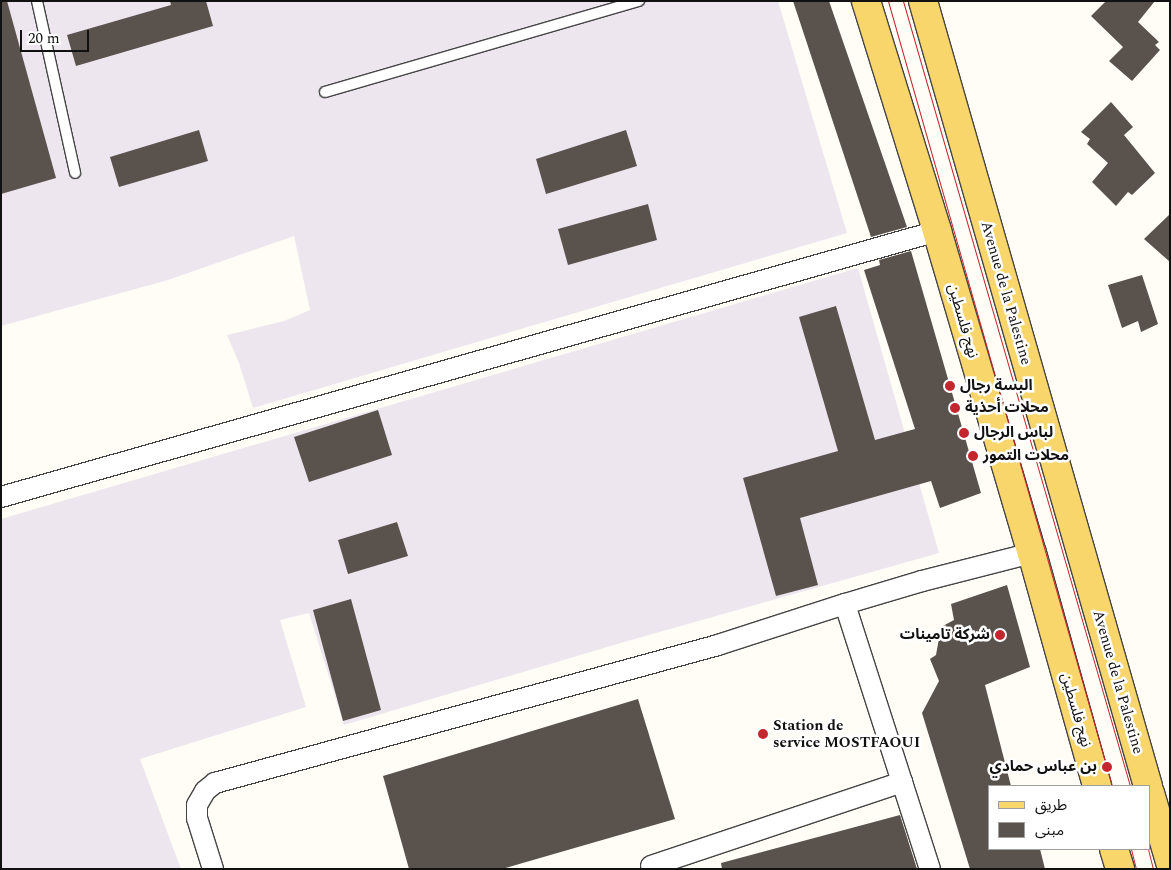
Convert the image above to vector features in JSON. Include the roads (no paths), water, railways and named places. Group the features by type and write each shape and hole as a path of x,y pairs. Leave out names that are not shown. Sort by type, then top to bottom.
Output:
{"main road":[{"name":"نهج فلسطين","path":"866,1 937,231 1032,553 1097,785"},
{"name":"Avenue de la Palestine","path":"923,1 1148,785"},
{"path":"1151,796 1170,862"},
{"path":"1114,850 1120,869"}],"street":[{"path":"1,497 937,231"},
{"path":"213,869 197,818 197,804 205,792 215,783 718,646 922,581 1032,553"},
{"path":"845,604 930,869"},
{"path":"647,868 902,782"}],"lane":[{"path":"37,1 75,173"},
{"path":"325,92 639,1"}],"tram line":[{"path":"888,1 1112,785"},
{"path":"903,1 1130,785"},
{"path":"1131,850 1136,869"},
{"path":"1148,850 1153,869"}],"place":[{"name":"البسة رجال","path":"950,386"},
{"name":"محلات أحذية","path":"955,408"},
{"name":"لباس الرجال","path":"964,433"},
{"name":"محلات التمور","path":"973,456"},
{"name":"شركة تامينات","path":"1000,635"},
{"name":"Station de service MOSTFAOUI","path":"763,734"},
{"name":"بن عباس حمادي","path":"1107,767"}]}
